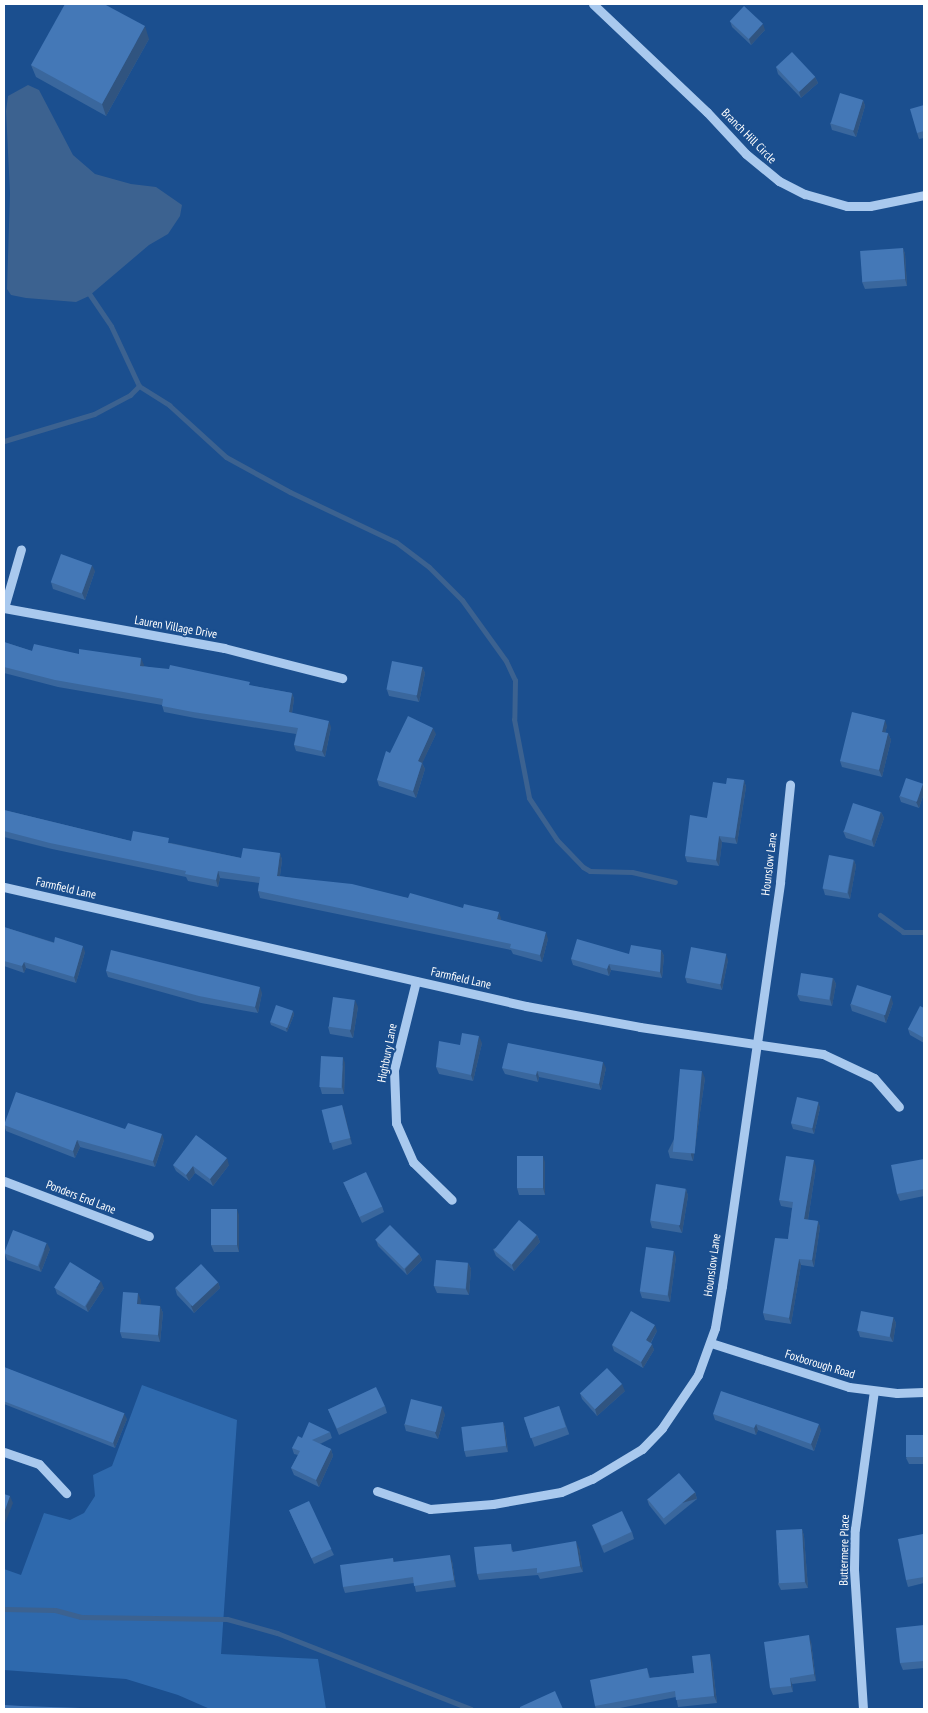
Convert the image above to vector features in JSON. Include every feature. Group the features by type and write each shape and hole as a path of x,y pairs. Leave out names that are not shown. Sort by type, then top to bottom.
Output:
{"street":[{"name":"Branch Hill Circle","path":"593,4 707,112 746,154 779,181 805,194 847,206 870,206 924,195"},
{"path":"4,608 22,549"},
{"name":"Lauren Village Drive","path":"4,608 224,648 342,678"},
{"name":"Hounslow Lane","path":"377,1491 430,1509 542,1497 592,1479 642,1449 662,1428 698,1375 711,1343 757,1044 790,785"},
{"name":"Farmfield Lane","path":"4,887 592,1019 837,1058 874,1078 899,1107"},
{"name":"Highbury Lane","path":"416,981 394,1070 396,1123 413,1162 438,1190 452,1200"},
{"name":"Ponders End Lane","path":"4,1182 149,1236"},
{"name":"Foxborough Road","path":"711,1343 849,1387 874,1392 924,1392"},
{"name":"Buttermere Place","path":"863,1709 854,1568 855,1529 874,1392"},
{"path":"4,1452 39,1464 66,1493"}],"shaded area":[{"path":"28,85 39,90 73,155 95,174 131,184 156,187 182,205 180,216 168,234 149,245 89,296 76,302 26,298 11,295 7,289 10,193 6,111 8,96"},
{"path":"142,1385 237,1420 221,1654 318,1659 326,1709 210,1709 178,1695 126,1679 4,1670 4,1569 21,1575 44,1513 70,1520 84,1513 95,1496 93,1475 112,1466"}],"building":[{"path":"65,4 104,4 145,26 102,104 31,65"},
{"path":"744,6 763,24 749,39 730,21"},
{"path":"792,52 815,77 799,92 776,67"},
{"path":"840,93 863,100 854,131 831,124"},
{"path":"924,105 924,131 917,133 910,109"},
{"path":"903,248 905,279 862,282 860,251"},
{"path":"61,554 92,565 82,593 51,582"},
{"path":"4,642 32,651 34,644 79,654 79,649 141,658 140,666 169,669 170,665 250,682 249,685 292,693 289,712 329,721 322,751 294,745 298,728 162,706 163,699 55,680 4,667"},
{"path":"392,661 422,667 417,695 386,689"},
{"path":"852,712 885,720 882,732 888,733 879,770 840,761"},
{"path":"408,716 433,728 418,761 422,763 413,791 377,780 386,751 390,753"},
{"path":"727,778 744,780 735,838 719,836 716,860 685,856 690,815 707,818 713,782 726,784"},
{"path":"906,778 923,784 917,802 900,796"},
{"path":"853,803 881,812 871,840 844,832"},
{"path":"4,810 131,841 133,831 169,838 168,843 241,858 243,848 280,853 277,876 352,884 408,898 410,893 463,908 464,904 499,912 497,919 546,932 540,955 510,948 511,944 258,891 260,877 218,871 216,880 185,874 186,871 50,843 4,831"},
{"path":"829,855 854,860 847,893 823,888"},
{"path":"4,927 54,943 55,937 83,946 74,977 24,962 22,966 4,961"},
{"path":"577,939 629,954 631,945 661,950 660,972 609,964 607,969 571,959"},
{"path":"691,947 726,954 720,984 685,977"},
{"path":"111,950 260,987 255,1007 199,996 106,971"},
{"path":"801,973 833,978 829,1000 798,995"},
{"path":"857,985 891,996 885,1015 851,1004"},
{"path":"333,997 355,1000 351,1030 329,1027"},
{"path":"276,1005 293,1011 287,1028 270,1022"},
{"path":"920,1006 924,1008 924,1038 908,1029"},
{"path":"462,1033 479,1036 471,1075 436,1067 439,1041 460,1045"},
{"path":"508,1043 603,1062 599,1084 537,1071 536,1075 502,1068"},
{"path":"321,1056 343,1057 341,1088 319,1087"},
{"path":"680,1069 702,1071 695,1154 673,1152"},
{"path":"16,1092 125,1129 128,1123 162,1134 153,1161 77,1140 73,1151 4,1125"},
{"path":"797,1097 818,1102 812,1128 791,1123"},
{"path":"342,1105 350,1138 330,1143 322,1110"},
{"path":"196,1135 227,1158 210,1179 193,1166 186,1175 173,1165"},
{"path":"517,1156 543,1156 543,1188 517,1188"},
{"path":"786,1156 814,1160 804,1219 818,1221 812,1260 799,1259 789,1318 763,1313 775,1238 788,1239 793,1202 779,1200"},
{"path":"924,1159 924,1189 897,1194 891,1165"},
{"path":"366,1172 382,1206 359,1217 343,1183"},
{"path":"656,1184 686,1189 680,1225 650,1221"},
{"path":"211,1209 237,1209 237,1245 211,1245"},
{"path":"519,1220 537,1235 512,1265 494,1250"},
{"path":"390,1225 419,1254 404,1269 375,1240"},
{"path":"13,1230 47,1243 38,1266 4,1253"},
{"path":"646,1247 674,1251 667,1295 640,1292"},
{"path":"436,1260 468,1263 466,1289 434,1286"},
{"path":"70,1262 101,1281 85,1307 54,1287"},
{"path":"201,1264 218,1282 192,1306 175,1288"},
{"path":"123,1292 138,1293 137,1304 160,1306 158,1335 120,1332"},
{"path":"631,1311 655,1325 646,1340 652,1344 641,1362 612,1345"},
{"path":"861,1311 893,1317 890,1337 857,1331"},
{"path":"4,1367 124,1413 113,1443 4,1401"},
{"path":"607,1368 622,1384 595,1409 580,1393"},
{"path":"376,1387 385,1406 337,1428 328,1409"},
{"path":"721,1391 819,1424 811,1444 756,1424 754,1428 713,1414"},
{"path":"411,1399 442,1407 436,1432 405,1424"},
{"path":"559,1406 566,1427 531,1438 524,1417"},
{"path":"309,1422 330,1432 312,1440 331,1449 316,1480 291,1468 300,1451 292,1448 298,1436 302,1438"},
{"path":"503,1422 506,1446 464,1451 461,1427"},
{"path":"906,1435 924,1435 924,1457 906,1457"},
{"path":"679,1473 695,1492 664,1519 648,1499"},
{"path":"4,1494 10,1496 4,1513"},
{"path":"309,1501 331,1549 311,1558 289,1510"},
{"path":"622,1511 632,1532 602,1546 592,1525"},
{"path":"802,1529 805,1582 779,1583 776,1530"},
{"path":"923,1534 924,1577 906,1580 898,1539"},
{"path":"576,1541 580,1566 537,1573 537,1568 477,1574 474,1547 511,1544 512,1552"},
{"path":"450,1555 454,1580 414,1586 413,1577 343,1587 340,1565 393,1558 393,1562"},
{"path":"924,1625 924,1661 900,1663 896,1628"},
{"path":"809,1635 814,1674 790,1678 791,1686 770,1688 764,1642"},
{"path":"710,1654 714,1696 676,1700 675,1691 595,1706 590,1680 647,1668 649,1678 694,1673 692,1656"},
{"path":"555,1691 563,1709 520,1709 520,1707"},
{"path":"4,1705 21,1706 110,1709 4,1709"}],"waterway":[{"path":"88,292 111,326 139,386 169,405 226,457 290,492 396,542 429,567 462,600 506,661 515,680 514,719 529,798 557,840 583,867 590,871 632,872 675,882"},
{"path":"4,441 94,414 130,395 139,386"},
{"path":"880,915 903,932 924,932"},
{"path":"4,1609 55,1610 81,1617 227,1619 277,1633 471,1709"}]}
